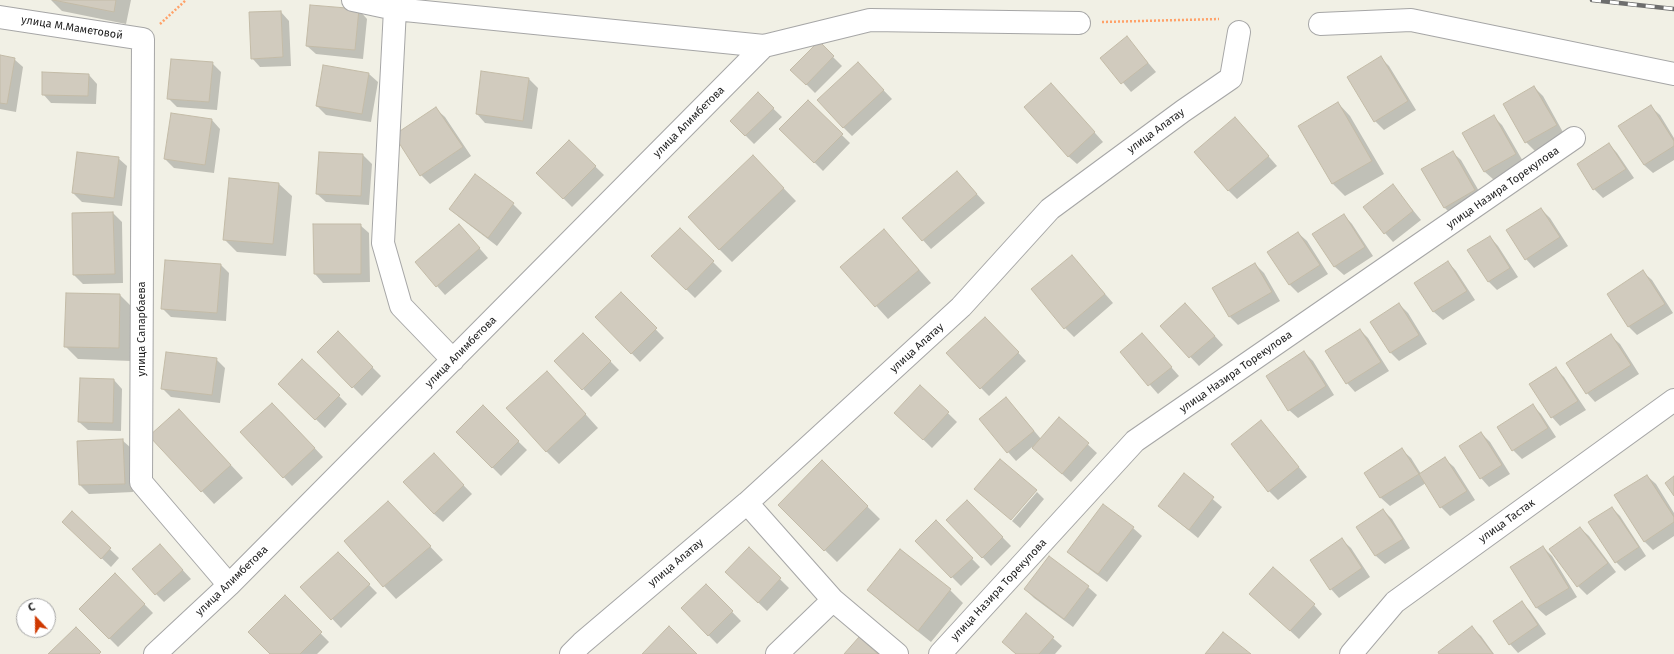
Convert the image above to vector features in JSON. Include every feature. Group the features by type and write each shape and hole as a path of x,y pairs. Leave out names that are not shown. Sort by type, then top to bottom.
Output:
{"street":[{"path":"354,0 395,8 764,46 870,20 1079,23"},
{"path":"395,8 383,243 401,306 453,360"},
{"name":"улица М.Маметовой","path":"0,17 143,40"},
{"path":"1320,24 1412,20 1674,74"},
{"name":"улица Алатау","path":"571,654 746,503 961,307 1050,209 1182,111 1231,78 1239,32"},
{"name":"улица Сапарбаева","path":"143,40 141,482 229,585"},
{"name":"улица Алимбетова","path":"155,654 229,585 764,46"},
{"name":"улица Назира Торекулова","path":"946,652 1136,441 1574,138"},
{"name":"улица Тастак","path":"1351,654 1395,602 1674,400"},
{"path":"746,503 833,600 897,654"},
{"path":"778,654 833,600"}],"path":[{"path":"143,40 186,0"},
{"path":"1079,23 1210,18 1230,20 1239,32"}],"building":[{"path":"53,0 116,0 114,12"},
{"path":"310,5 359,9 355,50 306,46"},
{"path":"281,11 283,57 251,59 249,12"},
{"path":"1127,36 1148,63 1121,84 1100,58"},
{"path":"819,41 834,56 806,85 790,70"},
{"path":"0,55 15,58 7,104 0,103"},
{"path":"1381,56 1408,101 1374,122 1347,77"},
{"path":"171,59 213,62 209,102 167,99"},
{"path":"858,62 884,90 843,128 817,100"},
{"path":"323,65 369,73 362,114 316,106"},
{"path":"481,71 529,78 523,121 476,114"},
{"path":"42,72 89,74 88,96 42,95"},
{"path":"1051,83 1095,132 1068,157 1024,107"},
{"path":"1534,86 1557,125 1525,143 1503,104"},
{"path":"758,92 774,108 745,136 730,121"},
{"path":"808,100 843,134 814,163 779,129"},
{"path":"1338,102 1372,161 1332,184 1298,126"},
{"path":"1651,105 1674,141 1674,146 1644,165 1618,126"},
{"path":"436,107 463,147 420,176 394,135"},
{"path":"171,113 212,119 205,165 164,159"},
{"path":"1494,115 1516,154 1484,172 1462,133"},
{"path":"1235,117 1269,156 1228,191 1194,152"},
{"path":"569,140 596,166 563,199 536,173"},
{"path":"1609,143 1626,169 1593,190 1577,164"},
{"path":"1453,151 1475,190 1444,208 1421,169"},
{"path":"77,152 119,157 114,198 72,193"},
{"path":"319,152 363,154 361,196 316,194"},
{"path":"753,155 784,188 719,250 688,217"},
{"path":"957,171 977,194 922,241 902,218"},
{"path":"475,174 514,203 488,238 449,209"},
{"path":"229,178 279,183 273,244 223,240"},
{"path":"1393,184 1413,211 1384,234 1363,207"},
{"path":"1541,208 1560,237 1525,260 1506,230"},
{"path":"113,212 115,274 73,275 72,213"},
{"path":"1344,214 1365,247 1334,267 1312,234"},
{"path":"313,224 361,224 361,274 314,274"},
{"path":"459,224 480,248 436,287 415,262"},
{"path":"680,228 714,261 686,290 651,256"},
{"path":"884,229 919,270 875,307 840,267"},
{"path":"1298,232 1320,265 1289,285 1267,252"},
{"path":"1490,236 1510,268 1488,282 1467,250"},
{"path":"1072,255 1105,294 1064,329 1031,289"},
{"path":"165,260 221,264 217,313 161,309"},
{"path":"1448,261 1467,291 1433,312 1414,283"},
{"path":"1255,263 1272,292 1229,317 1212,288"},
{"path":"1643,270 1665,304 1628,327 1607,294"},
{"path":"621,292 657,328 631,354 595,317"},
{"path":"66,293 120,294 119,348 64,347"},
{"path":"1185,303 1215,336 1189,358 1160,326"},
{"path":"1399,303 1419,335 1390,353 1370,322"},
{"path":"985,317 1019,352 980,389 946,353"},
{"path":"1360,329 1381,362 1346,384 1325,351"},
{"path":"338,331 373,367 352,388 317,352"},
{"path":"583,333 611,361 582,390 554,361"},
{"path":"1142,333 1172,367 1148,386 1120,352"},
{"path":"1611,334 1631,365 1586,394 1566,363"},
{"path":"1304,351 1326,386 1288,411 1266,376"},
{"path":"166,352 217,358 212,395 161,389"},
{"path":"302,359 340,395 315,420 278,384"},
{"path":"1556,367 1578,401 1551,418 1529,384"},
{"path":"547,371 586,414 546,452 506,408"},
{"path":"80,378 114,379 113,423 78,422"},
{"path":"920,385 949,412 923,440 894,413"},
{"path":"1006,397 1034,431 1007,453 979,419"},
{"path":"272,403 315,448 283,478 240,432"},
{"path":"1533,404 1548,428 1512,451 1497,427"},
{"path":"483,405 519,441 492,468 456,432"},
{"path":"179,409 231,465 201,492 149,436"},
{"path":"1059,417 1089,443 1062,474 1032,448"},
{"path":"1261,420 1299,467 1268,492 1231,444"},
{"path":"1481,432 1502,465 1480,479 1459,446"},
{"path":"123,439 125,484 79,485 77,441"},
{"path":"1402,448 1419,474 1380,498 1364,473"},
{"path":"434,453 464,485 434,514 403,482"},
{"path":"1445,457 1467,491 1440,508 1419,474"},
{"path":"1000,459 1037,490 1011,520 974,489"},
{"path":"822,460 868,506 824,551 778,505"},
{"path":"1184,473 1214,497 1189,530 1158,506"},
{"path":"1647,475 1674,517 1674,522 1644,542 1614,495"},
{"path":"1674,476 1674,496 1665,483"},
{"path":"967,500 1003,537 982,558 946,520"},
{"path":"388,501 431,546 383,587 344,541"},
{"path":"1103,504 1134,527 1098,574 1067,552"},
{"path":"1612,507 1639,547 1615,563 1588,522"},
{"path":"1383,509 1403,539 1375,556 1356,527"},
{"path":"72,511 111,548 101,559 62,522"},
{"path":"936,520 973,558 951,578 915,541"},
{"path":"1580,527 1608,563 1577,587 1549,549"},
{"path":"1342,538 1362,568 1330,590 1310,560"},
{"path":"160,544 183,570 155,595 132,569"},
{"path":"1543,546 1569,588 1536,608 1510,567"},
{"path":"749,547 781,578 758,603 725,572"},
{"path":"900,549 951,589 918,631 867,590"},
{"path":"338,552 370,584 331,620 300,587"},
{"path":"1049,556 1089,586 1064,619 1024,589"},
{"path":"1273,567 1315,604 1290,631 1249,594"},
{"path":"115,573 145,604 109,639 79,609"},
{"path":"706,584 733,611 708,636 681,608"},
{"path":"285,595 322,632 300,654 270,654 248,632"},
{"path":"1522,601 1538,625 1509,645 1493,621"},
{"path":"1026,613 1054,637 1039,654 1016,654 1002,642"},
{"path":"669,626 697,654 642,654"},
{"path":"1472,626 1493,654 1439,654 1438,652"},
{"path":"76,627 101,652 99,654 48,654"},
{"path":"1223,632 1251,654 1205,654"},
{"path":"859,637 878,654 844,654"}],"railway":[{"path":"1592,0 1674,9"}]}
